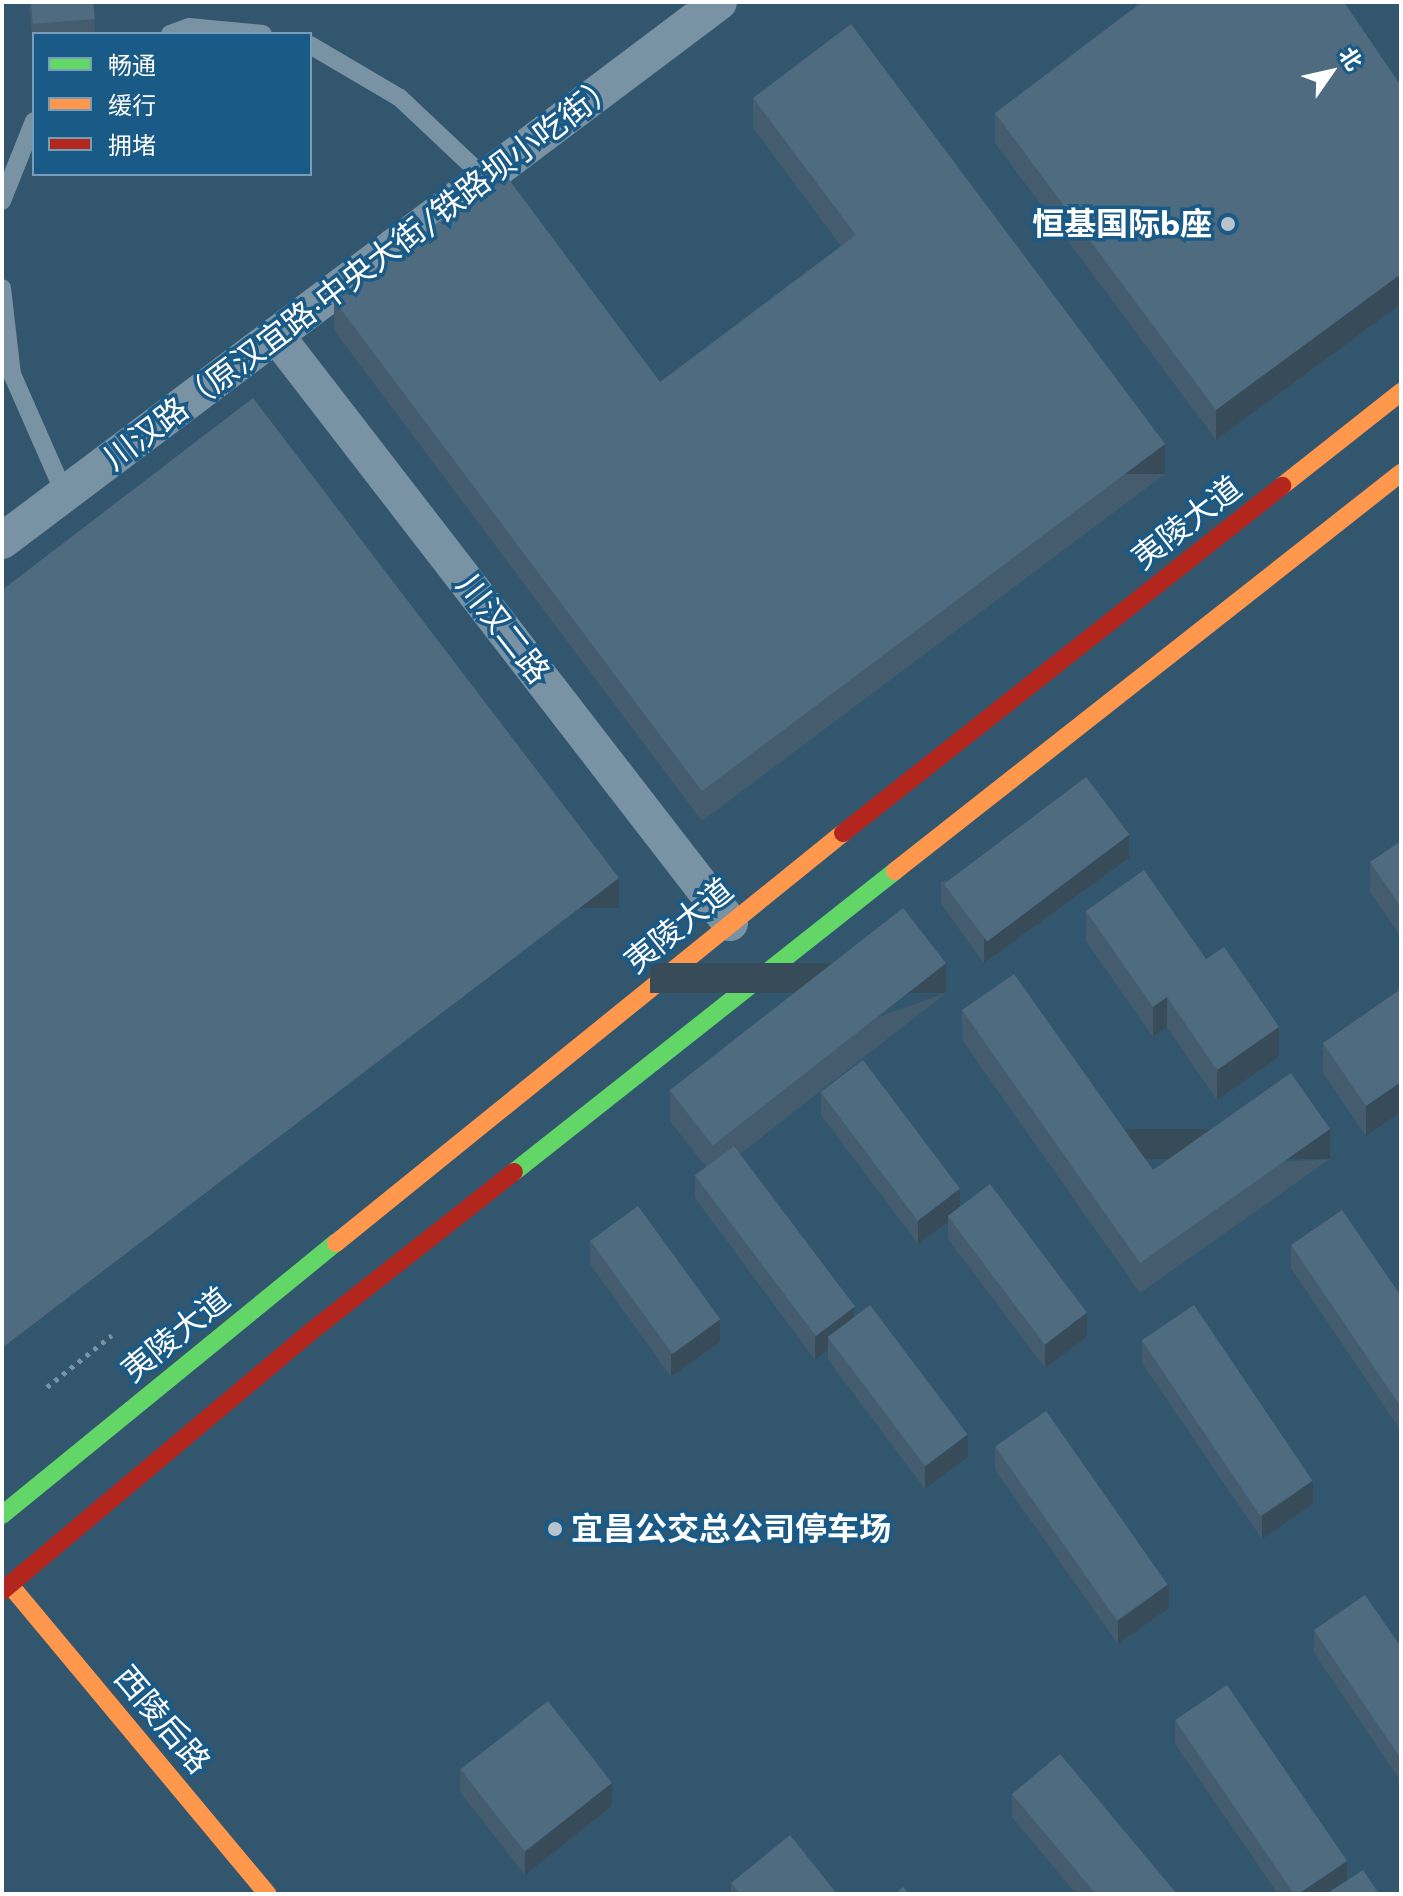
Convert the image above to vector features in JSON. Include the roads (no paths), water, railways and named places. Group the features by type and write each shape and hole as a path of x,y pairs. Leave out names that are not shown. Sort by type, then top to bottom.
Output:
{"main road":[{"name":"夷陵大道","path":"2,1515 730,923 1401,392"},
{"path":"6,1588 308,1334 1401,473"},
{"name":"西陵后路","path":"6,1588 247,1881 267,1894"}],"street":[{"name":"川汉路（原汉宜路·中央大街/铁路坝小吃街）","path":"2,541 719,2"},
{"name":"川汉二路","path":"276,335 730,923"}],"lane":[{"path":"175,32 189,27 242,32"},
{"path":"312,46 400,98 485,178"},
{"path":"2,201 32,126"},
{"path":"2,288 12,374 65,495"}],"place":[{"name":"恒基国际b座","path":"1228,224"},
{"name":"宜昌公交总公司停车场","path":"555,1529"}]}
